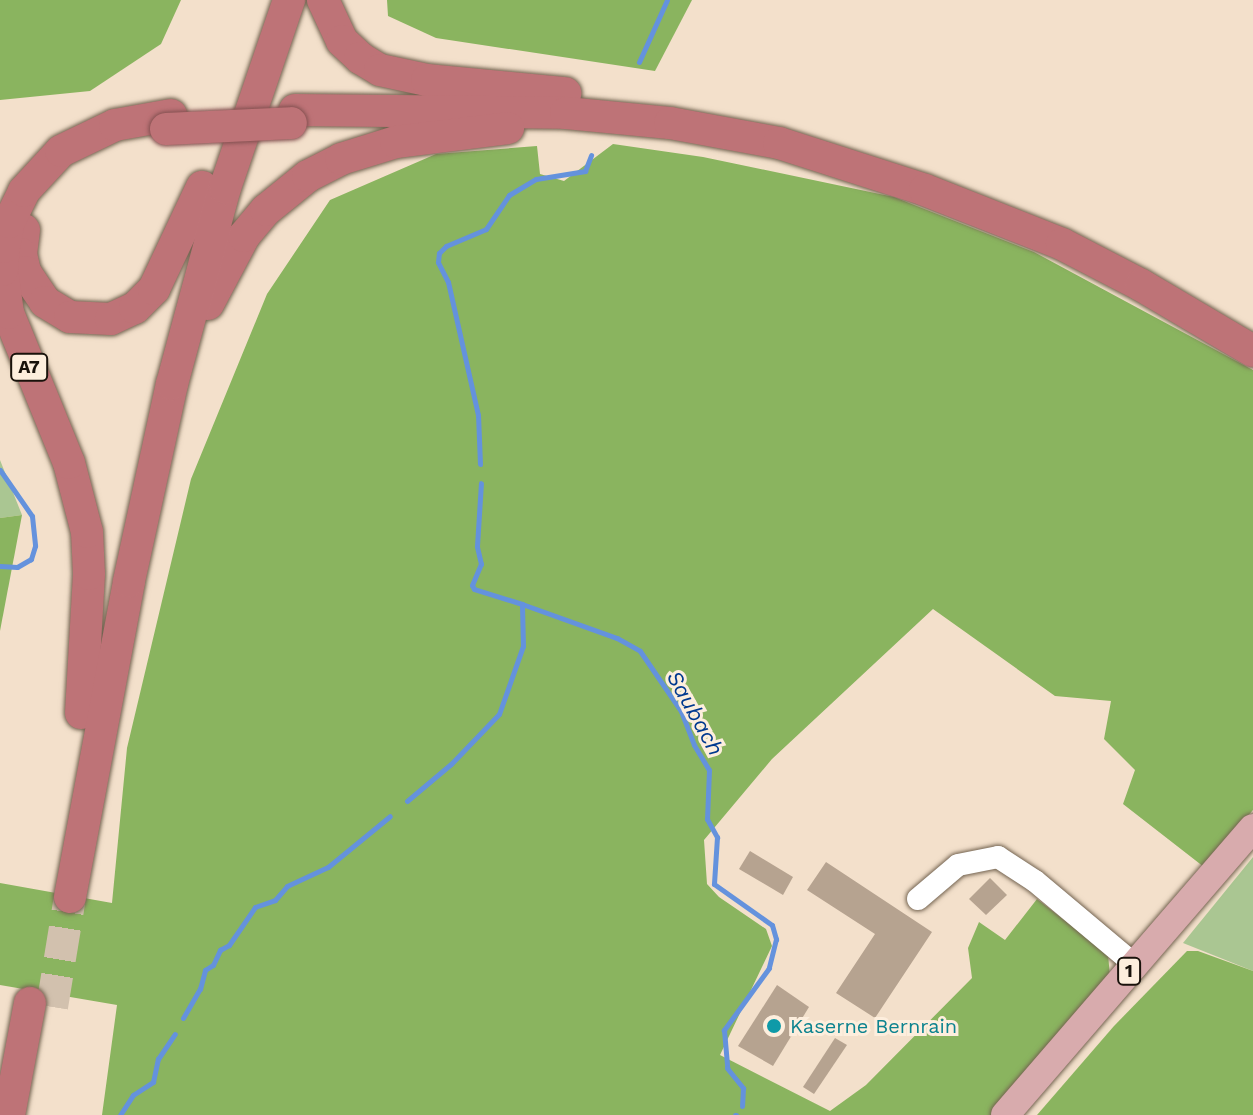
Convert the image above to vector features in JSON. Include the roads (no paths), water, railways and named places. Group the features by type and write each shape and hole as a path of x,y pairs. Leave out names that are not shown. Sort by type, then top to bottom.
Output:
{"highway":[{"name":"A7","path":"81,713 142,419 202,187 266,0"},
{"name":"A7","path":"289,0 225,188 195,290 60,895 81,713 89,574 87,532 69,463 8,313 2,270 4,247 9,222 24,191 61,151 115,125 169,122 293,117 544,111 670,123 751,136"},
{"name":"A7","path":"323,0 335,32 349,49 368,64 390,73 574,95 751,136 865,170"},
{"name":"A7","path":"293,117 535,125 678,137 865,170"},
{"name":"A7","path":"169,122 97,146 50,180 32,206 22,237 22,263 29,281 45,302 70,317 103,321 127,313 149,296 160,281 202,187"},
{"name":"A7","path":"163,423 223,270 254,223 294,186 323,167 377,146 435,135 535,125"},
{"path":"865,170 968,205 1062,244 1154,292 1253,351"},
{"path":"9,1115 41,1005 31,1115"}],"main road":[{"name":"1","path":"1005,1115 1253,828"}],"lane":[{"path":"918,899 958,865 998,857 1035,881 1134,964"}],"waterway":[{"name":"Saubach","path":"639,62 667,0"},
{"name":"Saubach","path":"480,464 478,415 448,282 438,262 439,253 446,246 486,229 509,195 536,179 585,171 591,155"},
{"path":"0,470 32,516 35,546 31,559 17,567 0,566"},
{"name":"Saubach","path":"407,801 451,764 499,714 523,646 522,604 474,589 472,585 481,564 477,546 481,483"},
{"name":"Saubach","path":"522,604 617,638 640,651 681,711 694,745 709,770 707,819 717,837 714,884 772,925 776,939 769,968 724,1030 727,1068 743,1088 742,1106"},
{"path":"183,1018 200,989 205,970 213,965 220,950 229,945 255,907 275,900 287,886 328,867 390,816"},
{"path":"120,1115 133,1095 153,1082 158,1059 175,1034"}],"tunnel":[{"path":"52,1007 70,897"}],"place":[{"name":"Kaserne Bernrain","path":"774,1026"}]}
